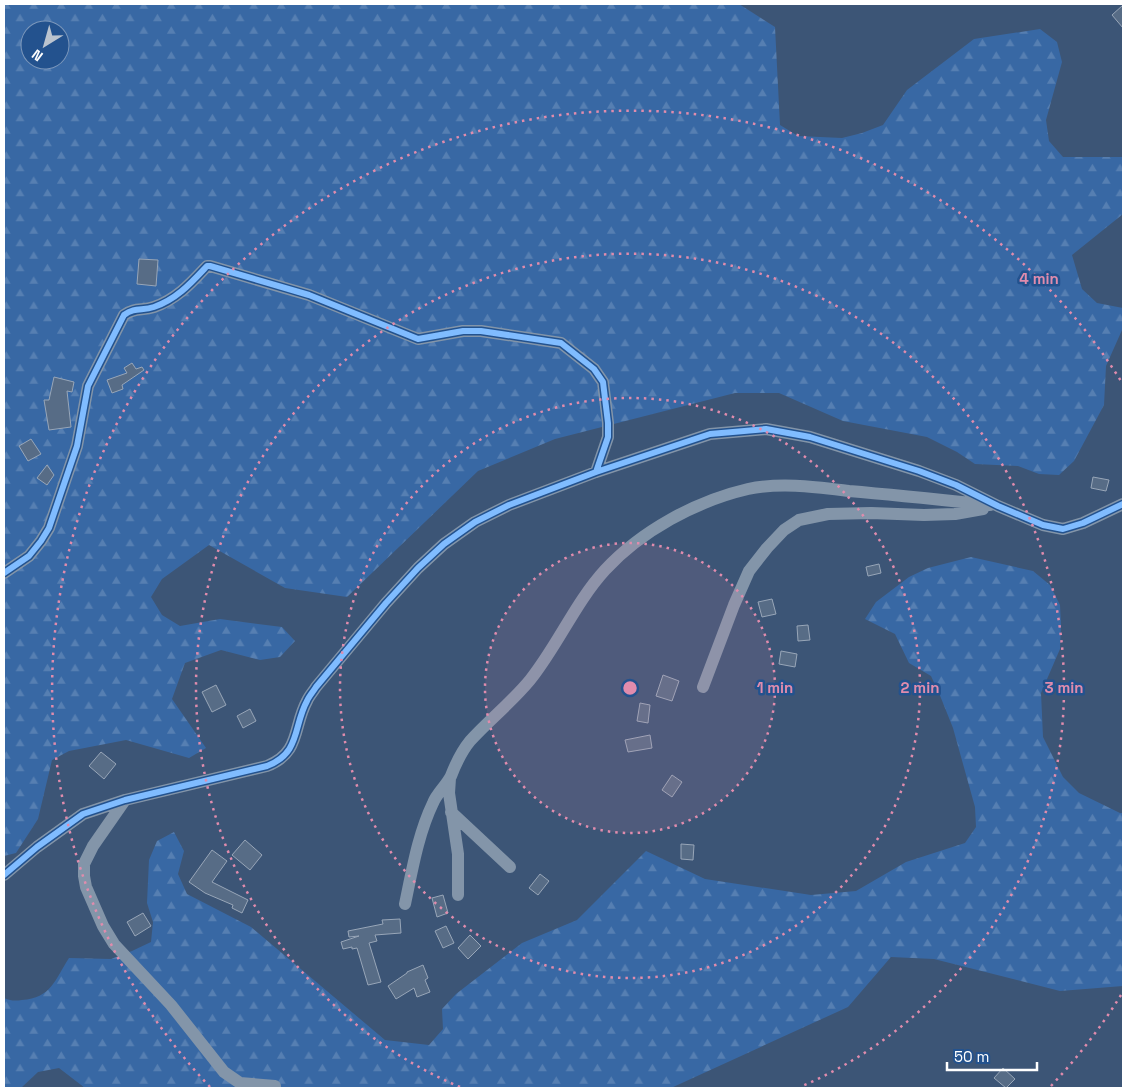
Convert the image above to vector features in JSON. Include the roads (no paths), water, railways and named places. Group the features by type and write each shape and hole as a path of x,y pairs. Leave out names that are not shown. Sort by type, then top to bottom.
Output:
{"street":[{"path":"4,573 28,556 49,528 78,446 88,386 124,316 134,309 151,308 177,296 208,266 309,296 418,339 481,331 561,342 594,369 603,382 608,436 596,472"},
{"path":"5,871 83,814 125,800 267,766 276,762 284,756 294,741 306,701 316,687 386,603 444,544 487,515 596,472 710,434 766,428 810,437 919,470 1043,525 1063,529 1083,523 1123,504"},
{"path":"405,904 429,812 434,801 450,778 456,762 470,742 531,679 586,593 606,568 631,546 662,525 706,502 749,489 795,485 998,506"},
{"path":"703,687 734,605 749,572 766,548 784,530 799,520 828,514 955,514 998,506"},
{"path":"450,778 449,793 458,854 458,895"},
{"path":"125,800 93,846 84,864 86,887 103,926 114,944 171,1005 224,1072 240,1083 276,1086"},
{"path":"452,812 510,866"}]}
